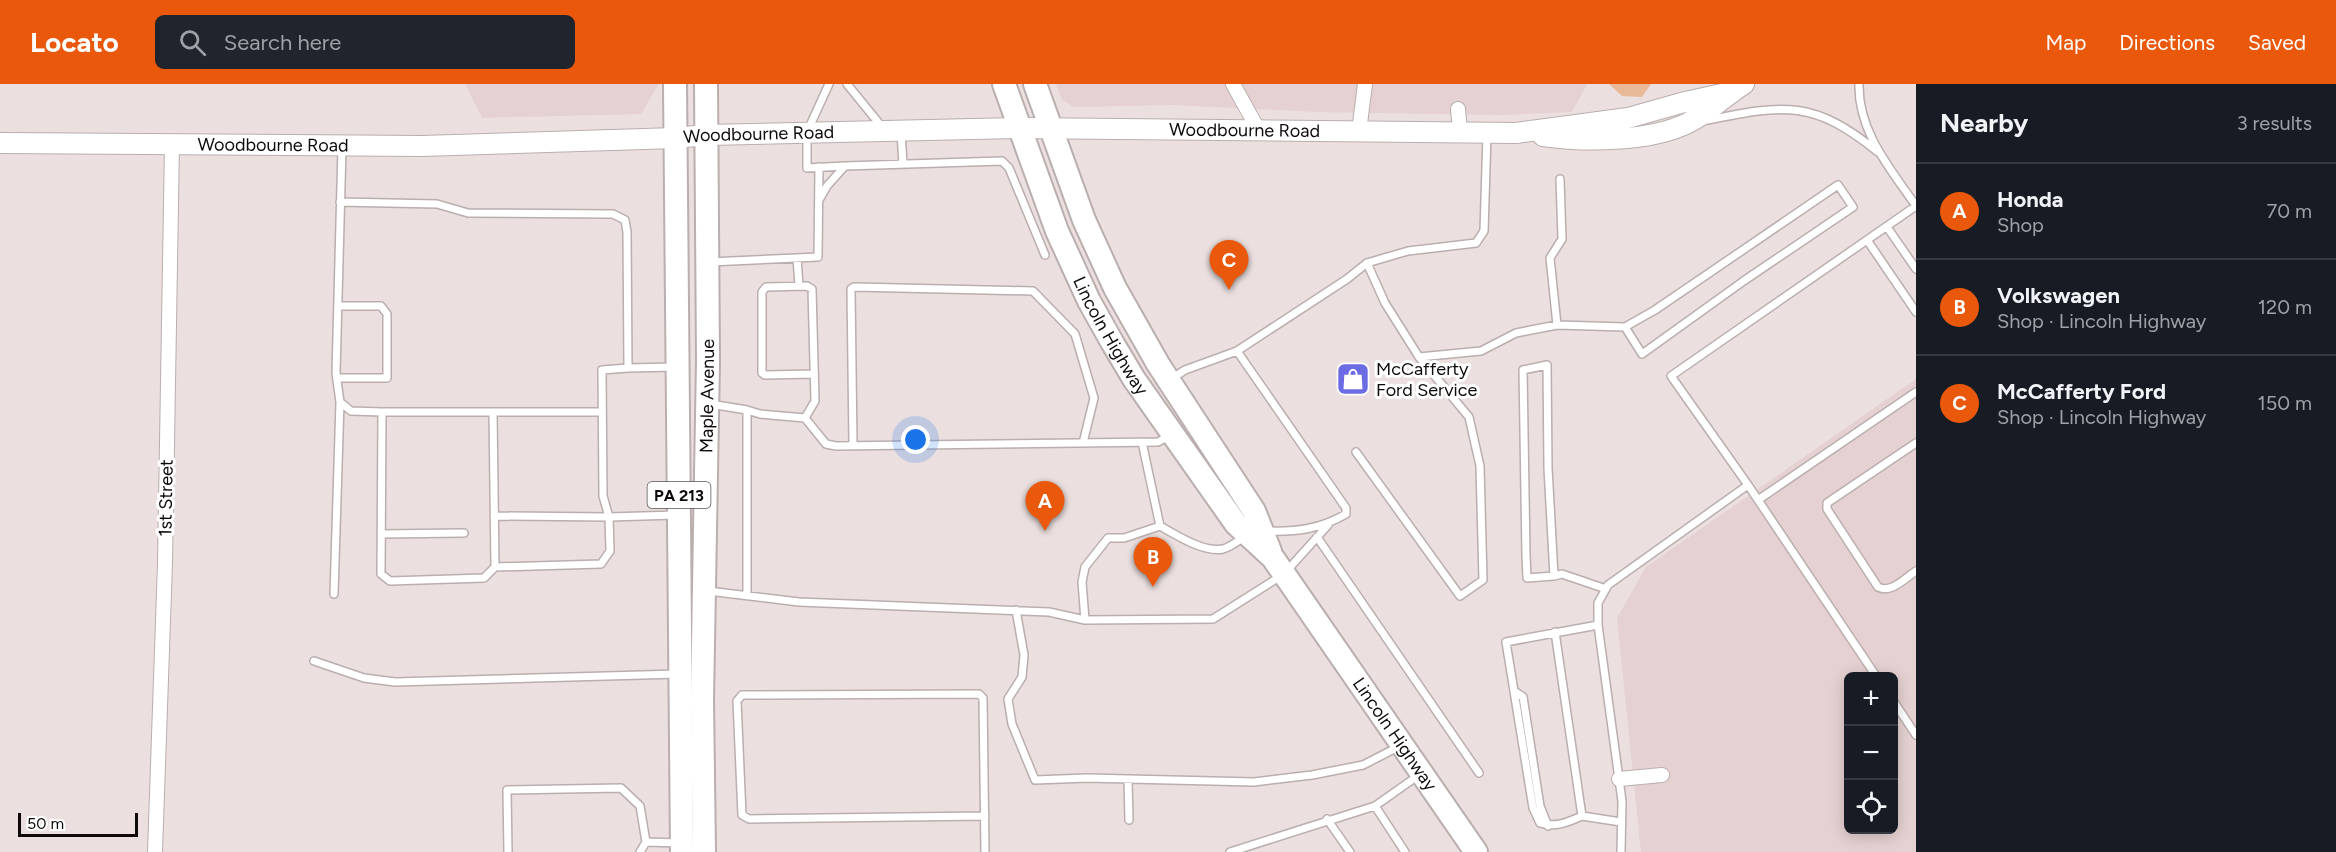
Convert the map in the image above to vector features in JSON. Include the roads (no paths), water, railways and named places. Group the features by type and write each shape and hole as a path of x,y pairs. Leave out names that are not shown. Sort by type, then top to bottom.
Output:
{"main road":[{"name":"Maple Avenue","path":"675,84 682,847"},
{"name":"Maple Avenue","path":"704,852 702,700 708,404 706,84"},
{"name":"Lincoln Highway","path":"1004,84 1019,128 1032,194 1061,240 1089,301 1134,379 1236,524 1255,533 1476,852"},
{"name":"Lincoln Highway","path":"1035,84 1099,255 1137,328 1169,381 1254,511 1255,533"},
{"name":"Woodbourne Road","path":"0,143 422,146 706,135 1019,128 1487,132 1571,140 1600,140 1659,132 1688,123 1738,88"},
{"name":"Woodbourne Road","path":"1516,133 1628,118 1738,88"}],"street":[{"path":"1233,84 1259,131"},
{"path":"1359,132 1365,84"},
{"path":"1458,109 1460,132"},
{"name":"1st Street","path":"155,852 165,563 172,144"},
{"path":"1619,779 1662,775"}],"lane":[{"path":"829,84 807,132 807,168 1002,161 1032,194 1045,255"},
{"path":"847,84 893,131 903,164"},
{"path":"1858,84 1860,112 1878,152 1916,206 1671,376 1748,485 1873,672"},
{"path":"1688,123 1755,110 1793,110 1827,118 1858,136 1878,152"},
{"path":"1169,381 1185,370 1237,351 1347,279 1367,263 1408,251 1476,243 1484,231 1487,132"},
{"path":"334,594 340,402 337,378 342,146"},
{"path":"819,200 827,186 845,166"},
{"path":"707,262 818,256 819,167"},
{"path":"1557,325 1550,258 1562,239 1560,179"},
{"path":"1419,357 1481,351 1516,333 1557,325 1625,327 1664,304 1838,185 1852,207 1744,280 1642,354 1625,327"},
{"path":"340,202 437,204 468,213 613,214 625,220 628,368"},
{"path":"1887,227 1916,269"},
{"path":"1867,240 1916,312"},
{"path":"797,258 799,286"},
{"path":"1356,452 1460,596 1483,580 1480,465 1469,417 1419,357 1385,303 1367,263"},
{"path":"806,418 815,401 812,289 807,286 766,287 762,292 762,373 765,375 814,374"},
{"path":"853,446 851,290 854,287 1034,291 1075,334 1094,398 1083,443"},
{"path":"337,378 387,378 387,314 381,306 338,306"},
{"path":"704,591 747,594 799,602 1049,612 1085,620 1213,619 1317,537 1328,525 1346,514 1346,508 1237,351"},
{"path":"1554,576 1548,468 1547,365 1523,370 1527,578 1554,576 1562,574 1606,589"},
{"path":"382,412 381,574 390,581 484,578 495,567 601,564 610,551 609,517 603,496 602,370 678,368"},
{"path":"1758,500 1916,392"},
{"path":"340,402 351,411 603,412"},
{"path":"708,404 760,414 806,418 826,444 853,446 1158,442 1173,434"},
{"path":"747,410 747,594"},
{"path":"493,412 495,567"},
{"path":"1142,442 1160,526"},
{"path":"1916,443 1827,503 1827,509 1878,587 1883,590 1889,589 1916,571"},
{"path":"1621,852 1619,779 1598,624 1598,603 1606,589 1748,485"},
{"path":"494,516 679,515"},
{"path":"1085,620 1082,582 1085,567 1108,538 1124,538 1160,526 1185,540 1209,548 1223,549 1255,533 1300,531 1328,525"},
{"path":"381,534 464,533"},
{"path":"1317,537 1479,773"},
{"path":"1016,610 1024,655 1022,677 1008,699 1012,724 1035,780 1128,779 1254,782 1300,777 1363,765 1402,745"},
{"path":"1598,624 1506,642 1533,808 1540,823 1548,826 1560,825 1582,816 1621,822"},
{"path":"1555,632 1582,816"},
{"path":"314,661 364,678 395,682 680,674"},
{"path":"985,816 749,819 742,815 737,701 742,695 979,694 983,698 985,816 985,852"},
{"path":"1898,709 1916,735"},
{"path":"1230,852 1327,819 1375,806 1421,773"},
{"path":"1128,779 1129,820"},
{"path":"508,852 507,790 621,788 640,806 646,842 640,852"},
{"path":"1375,806 1405,852"},
{"path":"1327,819 1350,852"},
{"path":"646,842 682,847"}],"place":[{"name":"McCafferty Ford","path":"1229,290"},
{"name":"McCafferty Ford Service","path":"1353,379"},
{"name":"Honda","path":"1045,531"},
{"name":"Volkswagen","path":"1153,587"}]}
